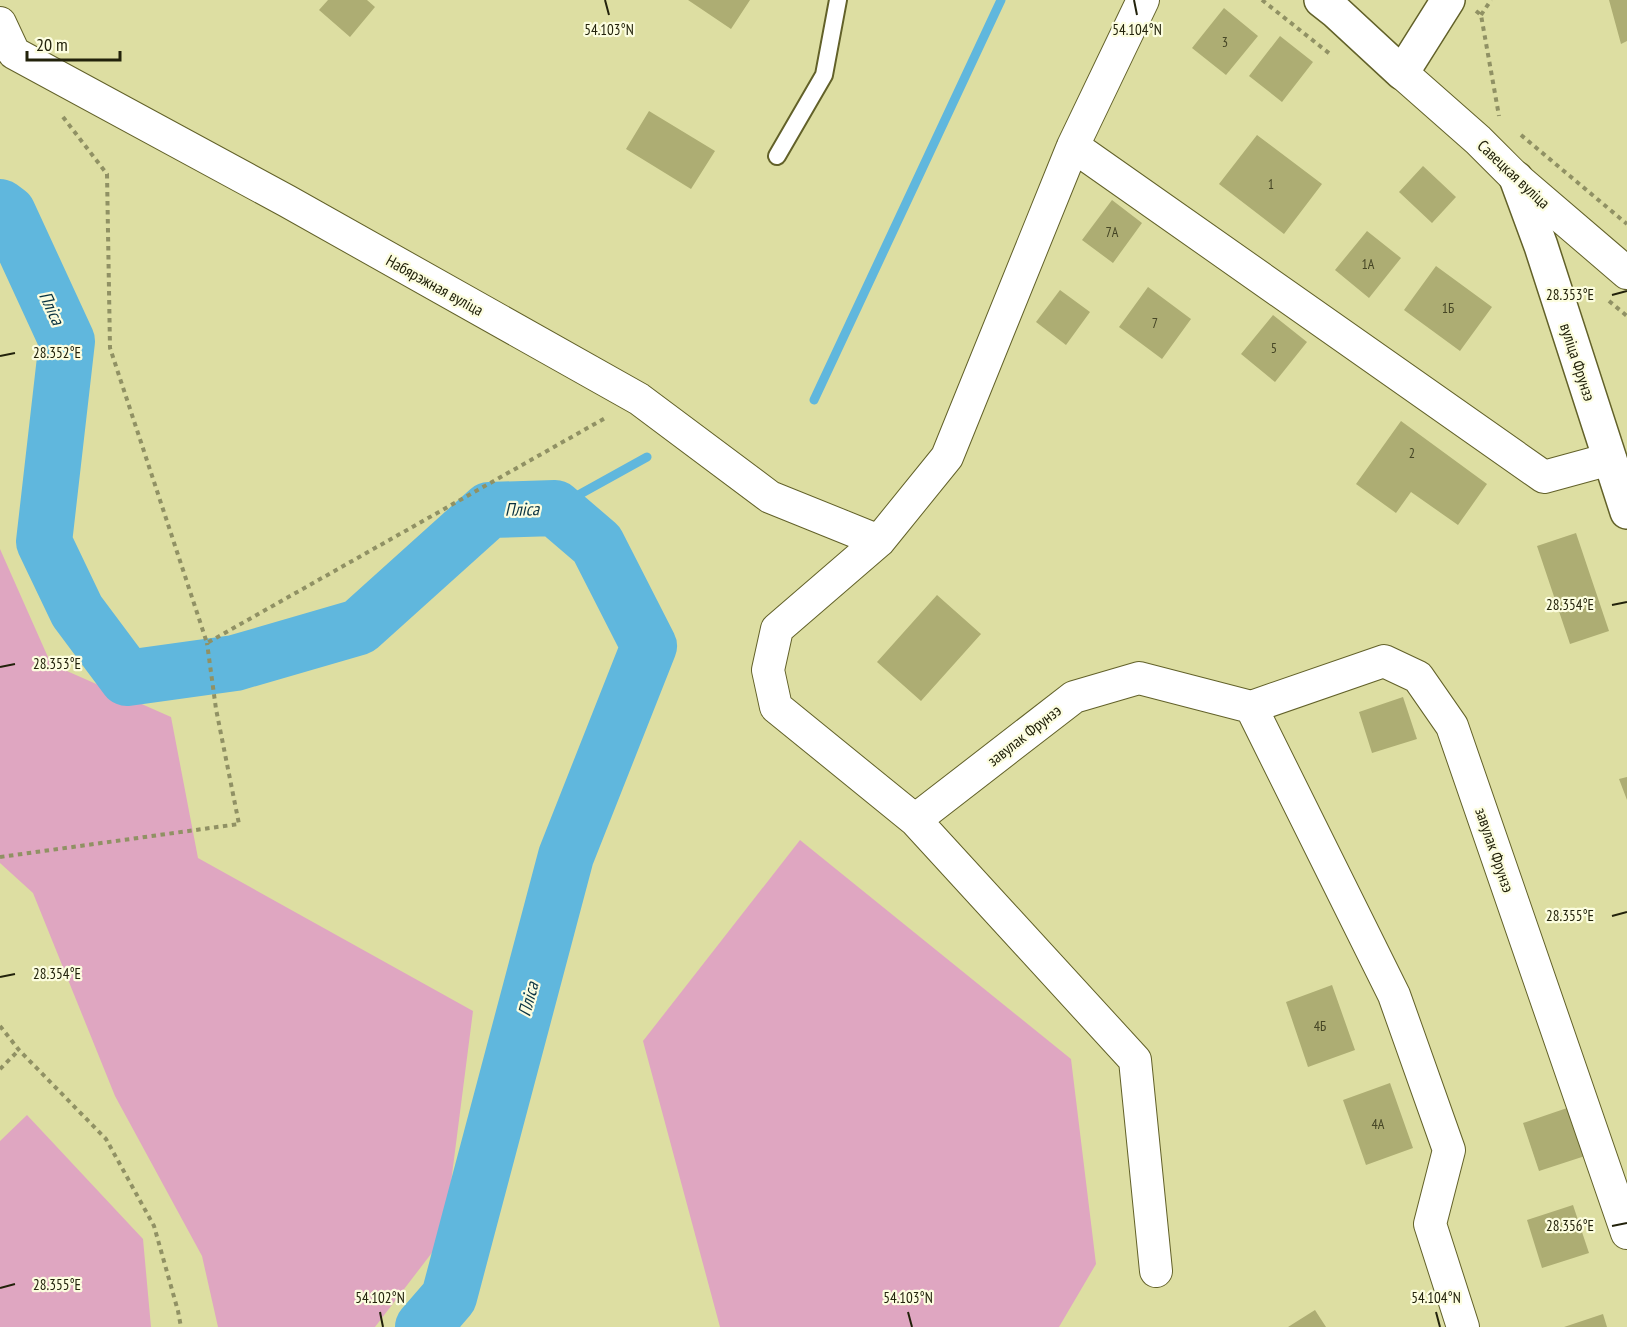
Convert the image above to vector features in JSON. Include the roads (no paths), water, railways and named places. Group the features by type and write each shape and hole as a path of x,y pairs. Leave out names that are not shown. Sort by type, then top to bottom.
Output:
{"street":[{"path":"1143,0 1073,146 947,457 879,541 777,629 768,670 776,707 915,820 1135,1060 1156,1271"},
{"path":"1321,0 1402,73 1461,5"},
{"name":"Набярэжная вуліца","path":"0,23 14,53 287,201 639,399 770,497 879,541"},
{"name":"Савецкая вуліца","path":"1402,73 1478,140 1516,178 1627,273"},
{"path":"1073,146 1544,477 1610,459"},
{"name":"вуліца Фрунзэ","path":"1516,178 1541,246 1627,512"},
{"name":"завулак Фрунзэ","path":"915,820 1074,696 1139,678 1251,707 1384,661 1418,677 1452,726 1627,1233"},
{"path":"1251,707 1394,995 1449,1150 1430,1224 1463,1327"}],"lane":[{"path":"777,156 824,75 838,0"}],"waterway":[{"path":"814,400 1001,0"},
{"name":"Пліса","path":"0,207 8,213 67,341 44,542 77,611 127,678 235,663 359,627 489,510 555,508 597,544 649,646 566,856 449,1297 423,1327"},
{"path":"555,508 647,457"}]}
